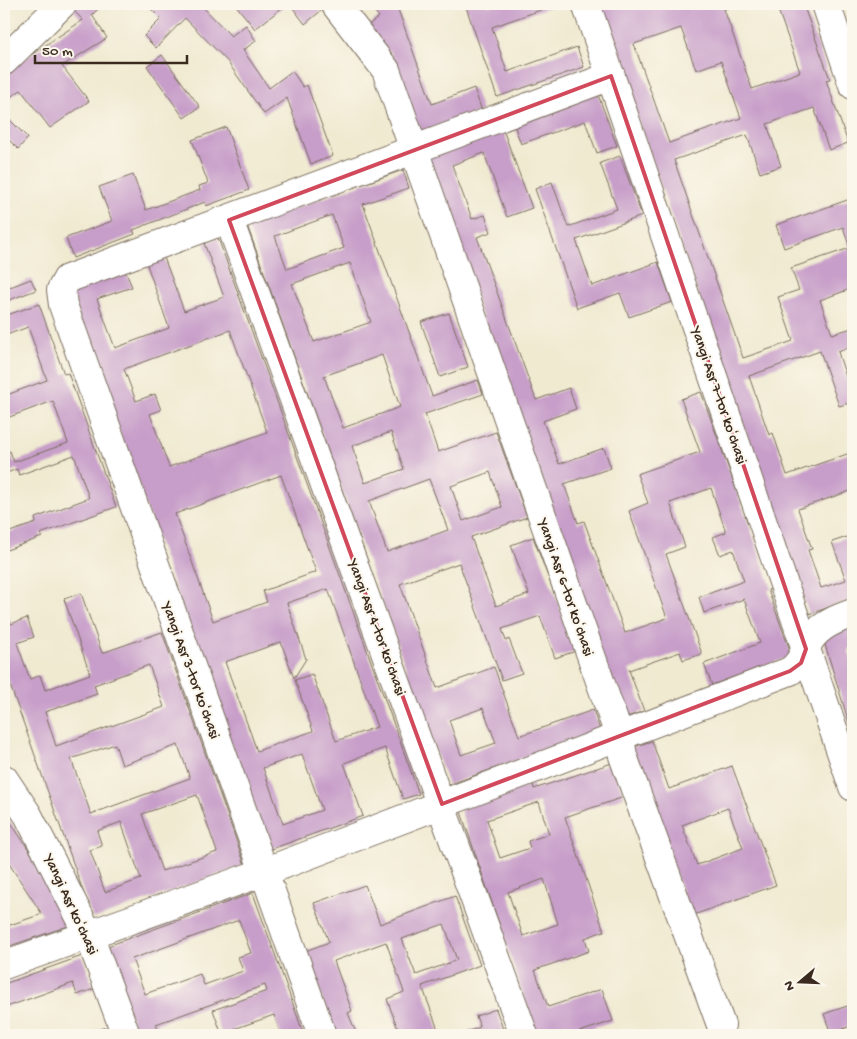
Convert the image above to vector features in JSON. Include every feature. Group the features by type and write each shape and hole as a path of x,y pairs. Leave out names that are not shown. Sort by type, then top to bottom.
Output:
{"street":[{"path":"4,61 62,4"},
{"name":"Yangi Asr 6-tor koʻchasi","path":"335,4 386,70 620,738 623,756 721,1025"},
{"name":"Yangi Asr 7-tor koʻchasi","path":"586,4 853,787"},
{"path":"826,4 853,85"},
{"path":"229,220 413,148 611,76"},
{"name":"Yangi Asr 3-tor koʻchasi","path":"229,220 67,279 61,290 63,305 322,1035"},
{"name":"Yangi Asr 4-tor koʻchasi","path":"229,220 442,804 524,1035"},
{"path":"4,965 264,872 620,738 790,671 801,663 812,637 824,626 853,613"},
{"name":"Yangi Asr koʻchasi","path":"4,779 28,815 89,935 126,1035"}],"highlighted area":[{"path":"611,76 806,649 801,663 790,671 442,804 229,220"}],"building":[{"path":"73,4 103,4 92,15 107,38 62,66 89,101 50,128 21,90 4,101 4,73 83,20 70,7"},
{"path":"146,4 200,4 231,36 246,25 256,41 243,50 269,88 292,71 303,87 307,85 333,156 311,164 287,98 264,114 227,61 185,18 156,48 144,36 161,19"},
{"path":"235,4 287,4 255,29"},
{"path":"290,4 317,4 322,10 305,24"},
{"path":"369,4 396,4 432,104 474,88 482,111 420,133 390,51 387,52 367,26 379,17"},
{"path":"465,4 488,4 488,6 496,4 558,4 492,27 507,72 577,47 584,67 497,97"},
{"path":"598,4 621,4 622,7 631,4 740,4 724,9 752,89 800,72 776,4 803,4 830,79 826,80 848,143 829,150 814,108 767,124 781,166 760,173 747,135 674,160 743,358 793,341 778,297 799,290 791,268 850,248 843,227 784,248 776,225 853,198 853,288 820,300 832,334 852,328 853,346 838,352 849,386 853,384 853,402 839,406 820,351 749,376 769,435 773,433 787,475 853,452 853,490 798,509 812,549 808,550 821,588 846,580 832,542 850,536 853,544 853,599 809,614","holes":["681,28 696,70 721,61 741,118 669,143 634,44"]},
{"path":"162,55 200,107 184,118 147,66"},
{"path":"597,92 617,146 597,153 585,121 521,144 513,122"},
{"path":"4,114 28,138 18,149 4,135"},
{"path":"226,127 249,190 206,206 205,202 133,230 135,234 73,258 66,238 112,221 99,187 133,175 146,210 200,190 199,186 208,183 192,140"},
{"path":"502,127 532,208 507,217 484,153 452,165 472,219 485,215 491,232 477,237 536,400 569,388 576,409 543,421 559,464 604,448 611,468 564,484 578,523 584,521 625,633 667,618 629,511 648,503 637,474 700,452 681,399 701,392 772,589 768,590 792,656 712,685 704,664 760,643 744,599 704,613 699,597 744,581 733,550 720,555 713,537 726,532 711,488 670,503 685,547 666,554 702,654 683,660 680,652 629,670 644,711 624,718 425,155"},
{"path":"620,156 642,216 576,240 592,286 658,262 672,302 629,317 620,293 577,308 535,189 552,182 568,227 617,209 600,163"},
{"path":"403,170 409,188 363,204 432,396 478,380 483,394 425,414 438,452 496,432 527,517 471,537 496,606 529,594 511,545 533,537 576,651 555,658 540,616 502,629 506,641 509,639 522,673 502,680 459,563 400,584 437,688 494,667 519,736 593,710 600,730 448,785 247,225","holes":["332,215 344,248 287,269 275,236","350,263 371,322 314,342 292,284","382,355 400,407 343,428 324,376","391,432 404,469 365,483 352,446","490,472 502,507 463,521 451,486","429,479 448,530 387,552 369,501","483,708 496,743 461,755 449,720"]},
{"path":"218,238 419,794 403,799 385,748 344,763 363,816 269,850 68,290 125,270 132,287 97,299 115,348 169,328 146,262 163,255 184,311 224,297 204,243","holes":["230,330 267,432 169,467 150,414 161,410 155,394 136,401 124,369","281,475 316,572 263,591 267,602 213,621 175,514","328,589 377,727 336,741 312,674 295,680 313,731 257,751 225,662 281,642 294,678 306,659 287,603","302,754 322,810 283,824 263,768"]},
{"path":"4,278 10,287 31,279 36,290 4,302"},
{"path":"39,304 64,374 68,373 116,507 40,534 42,537 4,551 4,534 36,523 35,518 89,498 74,455 19,475 17,469 4,474 4,454 10,451 14,462 68,443 53,401 4,419 4,396 47,380 28,327 4,336 4,316"},
{"path":"449,313 468,367 440,377 421,322"},
{"path":"81,593 102,653 162,632 245,865 93,919 4,668 4,605 11,624 27,618 34,637 17,643 30,679 40,675 45,690 90,674 64,599","holes":["149,665 164,707 56,746 45,712 97,694 94,685","115,744 122,765 178,745 190,778 91,814 71,759","197,795 217,852 162,871 142,814","121,822 141,879 105,892 90,850 102,846 97,831"]},
{"path":"853,625 853,647 848,649 853,665 853,736 822,635"},
{"path":"652,741 669,789 732,766 776,885 691,916 630,748","holes":["728,808 743,848 697,865 682,825"]},
{"path":"612,763 624,797 565,817 604,931 585,938 589,951 535,970 548,1007 602,989 613,1021 570,1035 537,1035 460,809 533,784 534,789","holes":["539,802 549,834 528,841 530,848 500,858 487,820","544,879 558,924 523,936 508,892"]},
{"path":"4,812 77,923 4,948 4,927 42,914 4,856"},
{"path":"365,885 380,924 455,896 480,965 422,986 440,1035 400,1035 387,999 404,992 386,942 334,961 352,1011 348,1013 357,1035 335,1035 305,951 329,942 314,903","holes":["444,924 457,960 416,975 402,939"]},
{"path":"253,893 304,1035 281,1035 274,1015 234,1029 236,1035 222,1035 213,1010 267,991 265,985 156,1024 160,1035 137,1035 105,947","holes":["239,920 251,953 238,957 243,971 204,985 200,974 145,994 132,959"]},
{"path":"82,956 94,989 77,995 73,983 4,1008 4,984"},
{"path":"853,1004 853,1025 831,1034 824,1014"},
{"path":"496,1009 505,1035 459,1035 480,1027 476,1016"},
{"path":"106,1027 109,1035 83,1035"}]}
